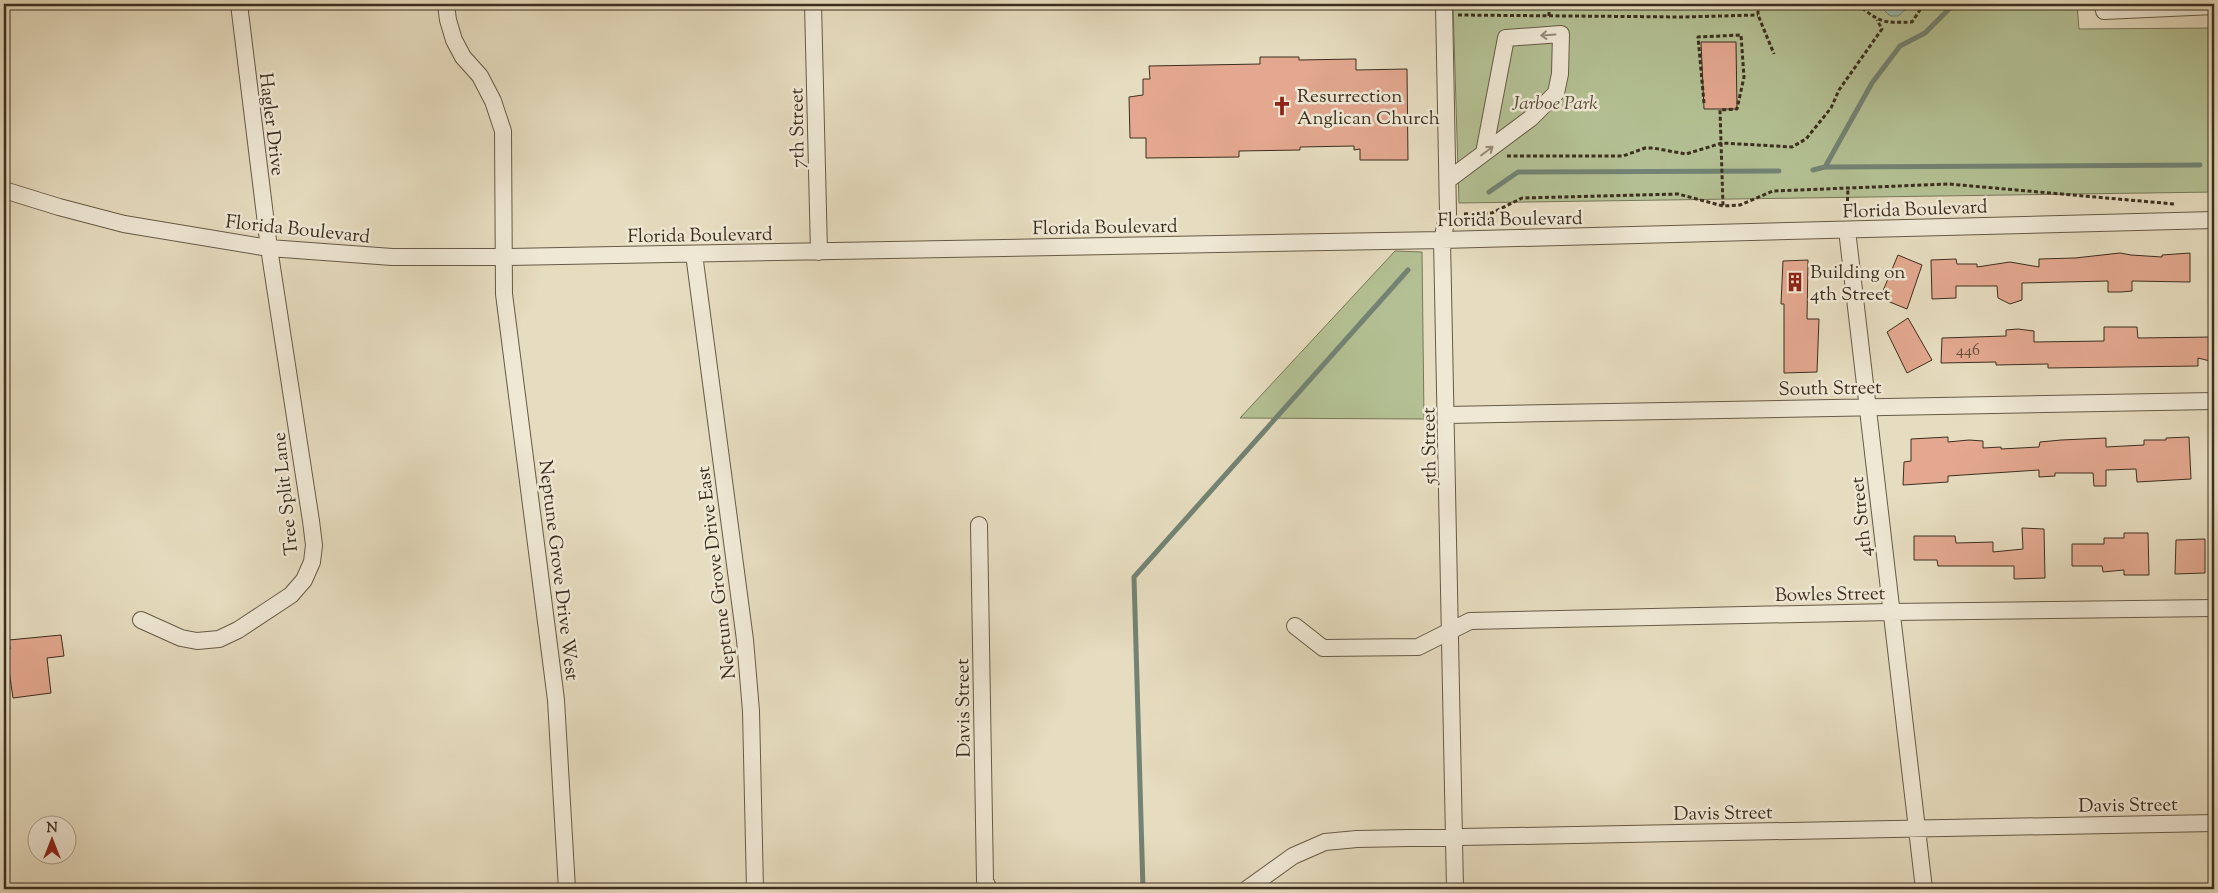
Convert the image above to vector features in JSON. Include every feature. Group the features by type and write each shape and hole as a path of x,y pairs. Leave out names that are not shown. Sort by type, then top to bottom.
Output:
{"street":[{"name":"Hagler Drive","path":"238,4 269,248"},
{"name":"Neptune Grove Drive West","path":"446,4 448,20 454,40 463,57 480,76 493,101 503,131 504,294 556,700 567,889"},
{"name":"7th Street","path":"813,4 819,252"},
{"path":"2104,11 2214,6"},
{"name":"5th Street","path":"1444,9 1448,214 1442,240 1456,889"},
{"path":"1448,180 1482,155 1531,118 1556,93 1560,74 1561,34 1506,38 1482,155"},
{"name":"Florida Boulevard","path":"4,190 124,224 269,248 392,257 819,252 1442,240 2214,220"},
{"name":"4th Street","path":"1847,230 1915,828 1924,889"},
{"name":"Tree Split Lane","path":"141,620 180,638 197,641 218,639 238,630 291,595 304,580 312,562 314,545 311,521 269,248"},
{"name":"Neptune Grove Drive East","path":"694,254 746,649 751,711 755,889"},
{"name":"South Street","path":"1447,415 2214,401"},
{"name":"Davis Street","path":"979,525 986,881 989,889"},
{"name":"Bowles Street","path":"1295,626 1323,648 1418,647 1470,621 1891,612 2214,608"},
{"name":"Davis Street","path":"1247,889 1293,856 1326,842 1357,839 2214,823"}],"path":[{"path":"1549,4 1549,16"},
{"path":"1758,4 1758,15 1774,54"},
{"path":"1482,155 1622,156 1645,148 1686,154 1722,144 1792,147 1806,139 1831,108 1839,90 1882,28 1877,20 1857,4"},
{"path":"1877,20 1885,22 1912,22 1924,4"},
{"path":"1444,9 1549,16 1758,15"},
{"path":"1704,103 1698,37 1741,35 1744,78 1737,109 1720,110 1723,206"},
{"path":"1448,214 1492,213 1522,198 1678,194 1723,206 1740,205 1773,191 1949,184 2182,204"},
{"path":"1847,230 1848,187"}],"green space":[{"name":"Jarboe Park","path":"1453,4 2077,4 2079,29 2214,28 2214,192 1459,203"},
{"path":"1395,251 1422,252 1424,419 1240,418"}],"shaded area":[{"path":"1878,4 1912,4 1898,16 1890,16"}],"building":[{"path":"1701,42 1736,42 1737,109 1704,109"},
{"path":"1260,57 1299,57 1299,60 1356,59 1356,70 1407,69 1408,160 1360,160 1360,149 1354,150 1354,146 1300,147 1300,150 1239,151 1239,157 1146,158 1146,138 1130,138 1129,97 1143,95 1143,79 1150,79 1149,66 1260,64"},
{"path":"2120,253 2162,257 2162,255 2190,253 2190,282 2132,281 2132,291 2121,292 2108,292 2108,281 2022,283 2022,300 2010,304 1998,298 1997,286 1956,286 1956,298 1932,299 1931,260 1956,259 1957,264 1977,264 1977,267 2010,262 2039,267 2039,259 2075,258"},
{"path":"1898,255 1922,265 1907,309 1880,298"},
{"path":"1808,260 1807,319 1819,319 1817,372 1784,373 1784,304 1781,304 1783,261"},
{"path":"1908,318 1932,360 1907,373 1887,332"},
{"path":"2104,327 2137,327 2138,338 2214,337 2214,362 2198,358 2198,366 2048,368 2048,364 1996,365 1996,362 1941,363 1942,338 2006,336 2006,330 2018,329 2034,331 2034,342 2104,341"},
{"path":"1948,437 1948,442 1983,441 1983,448 2001,447 2001,449 2039,447 2040,442 2061,440 2106,438 2106,447 2144,445 2144,440 2189,437 2191,479 2137,482 2136,469 2106,470 2106,486 2094,486 2093,473 2055,473 2055,476 2039,477 2039,470 1948,476 1948,482 1903,485 1904,462 1911,461 1911,439"},
{"path":"2022,528 2044,529 2045,578 2014,579 2014,566 1938,566 1937,560 1914,560 1914,536 1955,536 1956,543 1993,542 1993,552 2023,549"},
{"path":"2124,533 2148,533 2149,575 2124,575 2124,570 2103,572 2102,566 2072,566 2072,544 2104,544 2104,538 2124,538"},
{"path":"2205,539 2205,573 2175,574 2176,540"},
{"path":"61,635 64,656 47,658 51,693 13,698 6,650 10,649 9,640"}],"waterway":[{"path":"1813,170 1825,167 1872,83 1900,46 1925,33 1949,9 1950,4"},
{"path":"1825,167 2200,165"},
{"path":"1489,192 1518,172 1779,171"},
{"path":"1143,889 1134,577 1408,270"}],"place":[{"name":"Resurrection Anglican Church","path":"1282,106"},
{"name":"Building on 4th Street","path":"1795,282"}]}
